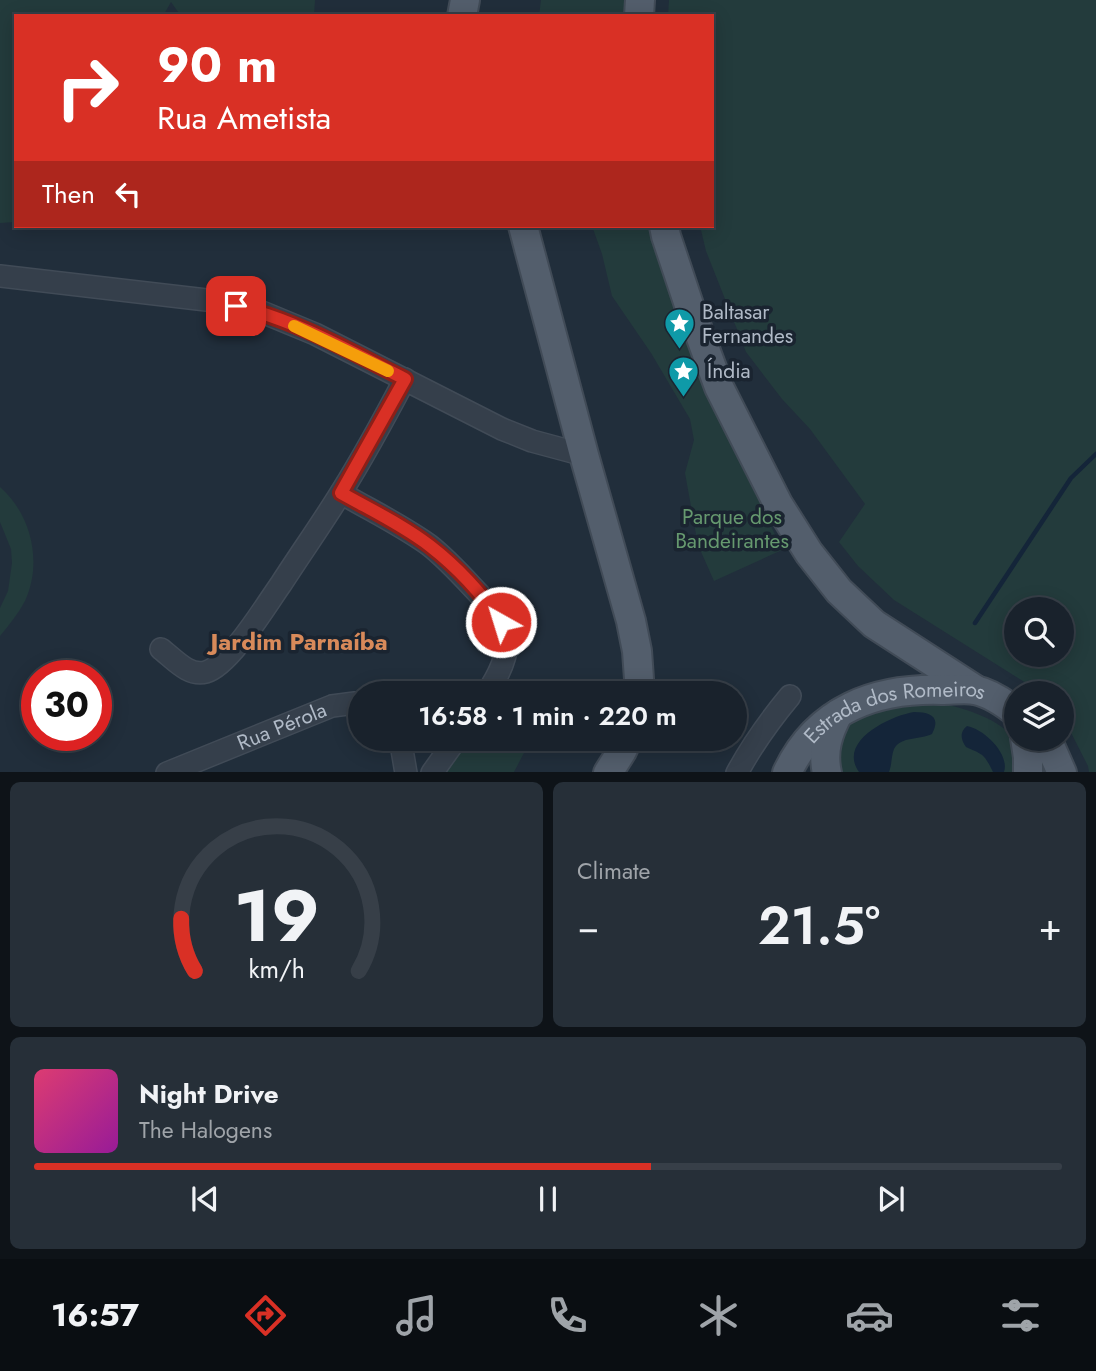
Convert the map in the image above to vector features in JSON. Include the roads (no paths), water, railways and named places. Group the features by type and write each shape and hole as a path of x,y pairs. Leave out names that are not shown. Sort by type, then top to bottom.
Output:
{"main road":[{"path":"524,228 631,621 637,651 638,681"},
{"path":"664,228 719,387 778,504 809,554 838,591 874,624 976,690"},
{"name":"Estrada dos Romeiros","path":"787,772 798,752 821,725 858,704 885,694 919,689 976,690 1004,704"},
{"path":"827,772 826,744 838,714"},
{"path":"608,772 622,751"},
{"path":"631,772 635,751"},
{"path":"1027,751 1028,772"},
{"path":"1052,751 1062,772"}],"street":[{"path":"0,275 215,301 257,310 315,334 502,429 532,441 584,454"},
{"path":"161,649 187,670 195,673 214,669 225,659 265,608 341,493 405,379"},
{"path":"341,493 431,547 491,607 507,636 506,649 493,681"},
{"path":"737,772 750,748 790,696"},
{"name":"Rua Pérola","path":"167,772 332,706 348,704"},
{"path":"402,751 406,772"},
{"path":"432,772 447,751"}],"water":[{"path":"914,712 930,714 933,717 935,728 932,734 897,745 889,772 859,772 854,761 860,740 880,725"},
{"path":"967,726 981,732 994,743 1003,758 1004,772 993,772 983,756 966,747 962,736"}],"waterway":[{"path":"975,623 1071,478 1096,454"}],"place":[{"name":"Baltasar Fernandes","path":"679,351"},
{"name":"Índia","path":"684,398"}],"district":[{"name":"Jardim Parnaíba","path":"299,641"}],"park label":[{"name":"Parque dos Bandeirantes","path":"732,529"}]}
